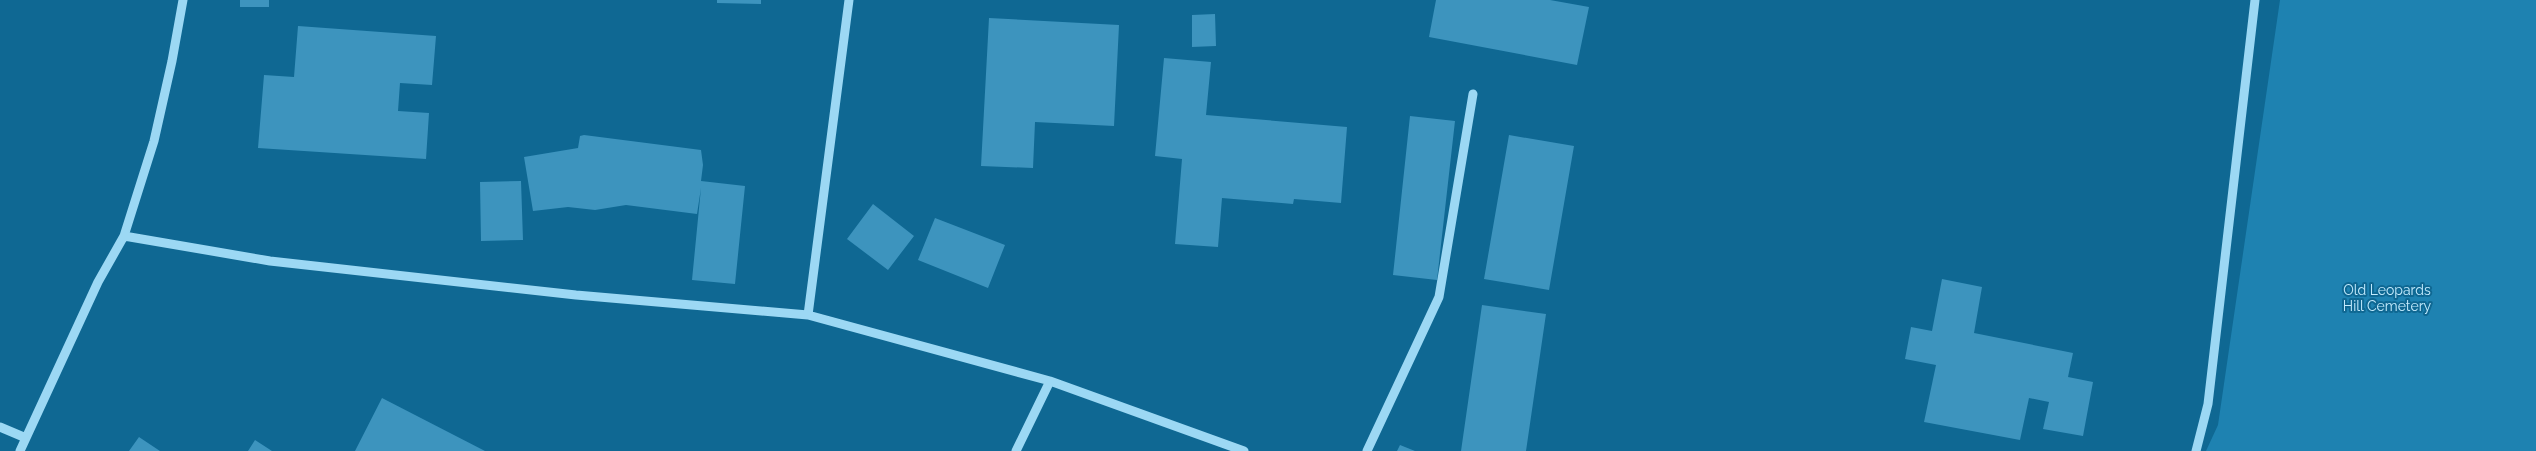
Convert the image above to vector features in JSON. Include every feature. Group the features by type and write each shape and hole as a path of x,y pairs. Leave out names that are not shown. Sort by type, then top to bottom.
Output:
{"street":[{"path":"20,451 98,282 124,236 154,141 172,61 183,0"},
{"path":"808,315 849,0"},
{"path":"2196,451 2208,404 2255,0"},
{"path":"1368,451 1439,297 1473,94"},
{"path":"124,236 270,261 576,295 808,315 1050,381 1244,451"},
{"path":"1016,451 1050,381"},
{"path":"0,427 26,438"}],"green space":[{"name":"Old Leopards Hill Cemetery","path":"2280,0 2536,0 2536,451 2206,451 2218,425"}],"building":[{"path":"240,0 269,0 269,7 240,7"},
{"path":"717,0 761,0 761,4 717,3"},
{"path":"1436,0 1550,0 1589,7 1577,65 1429,37"},
{"path":"1215,14 1216,46 1192,47 1192,15"},
{"path":"989,18 1119,25 1114,126 1035,122 1033,168 981,166"},
{"path":"298,26 436,36 432,85 400,83 398,111 429,113 426,159 258,148 264,75 294,77"},
{"path":"1164,58 1211,62 1206,115 1347,127 1341,203 1294,199 1293,204 1222,198 1218,247 1175,244 1182,159 1155,156"},
{"path":"1410,116 1455,121 1437,280 1393,275"},
{"path":"1509,135 1574,146 1549,290 1484,279"},
{"path":"580,136 701,150 703,165 701,181 745,186 735,284 692,280 701,188 697,214 626,205 595,210 568,207 533,211 524,157 578,148"},
{"path":"521,181 523,240 481,241 480,182"},
{"path":"873,204 914,236 888,270 847,239"},
{"path":"935,218 1005,245 988,288 918,260"},
{"path":"1942,279 1982,287 1974,333 2073,353 2068,377 2093,382 2083,436 2043,429 2049,402 2029,398 2020,440 1924,422 1936,365 1905,359 1911,327 1932,331"},
{"path":"1482,305 1546,314 1526,451 1461,451"},
{"path":"382,398 485,451 355,451"},
{"path":"139,437 160,451 129,451"},
{"path":"255,440 272,451 248,451"},
{"path":"1400,445 1415,451 1397,451"}]}
